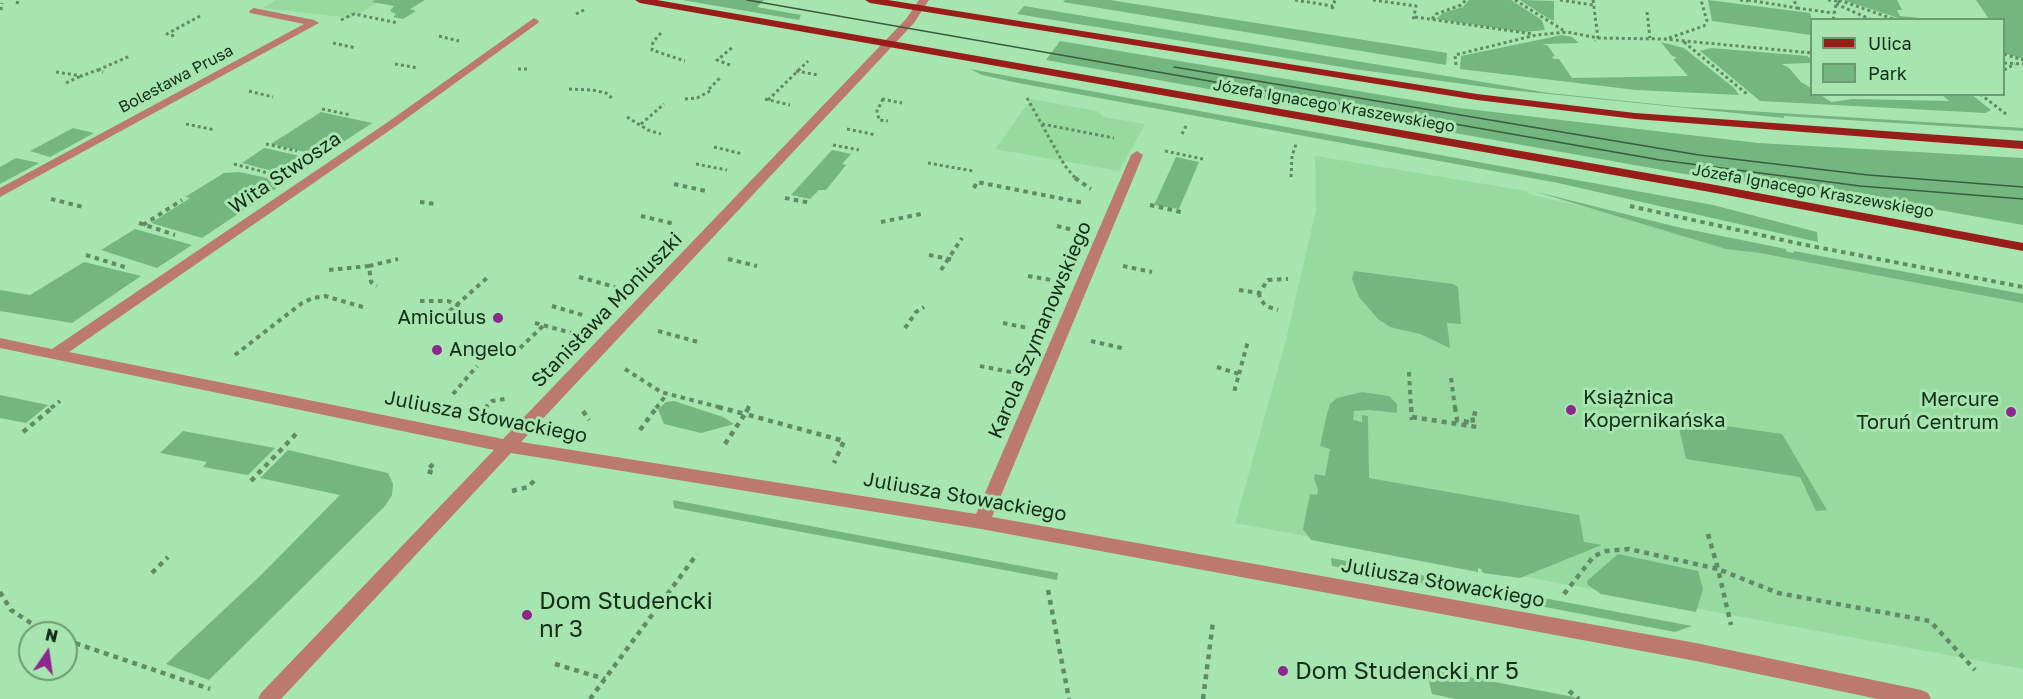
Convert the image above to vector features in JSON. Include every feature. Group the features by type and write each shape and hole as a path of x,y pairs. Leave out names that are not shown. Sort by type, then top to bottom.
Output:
{"main road":[{"name":"Józefa Ignacego Kraszewskiego","path":"640,0 1710,188 2023,247"},
{"name":"Józefa Ignacego Kraszewskiego","path":"870,0 922,4 1477,97 1647,117 2023,145"}],"street":[{"name":"Stanisława Moniuszki","path":"268,699 888,44 922,4"},
{"name":"Bolesława Prusa","path":"0,193 314,23 255,11"},
{"name":"Wita Stwosza","path":"55,354 392,124 534,21"},
{"name":"Karola Szymanowskiego","path":"981,522 1137,155"},
{"name":"Juliusza Słowackiego","path":"0,343 507,446 981,522 1696,652 1921,699"}],"path":[{"path":"17,4 18,0"},
{"path":"1295,0 1333,7 1335,0"},
{"path":"1373,0 1416,6 1413,21"},
{"path":"1432,19 1436,14 1461,5 1466,0"},
{"path":"1515,0 1567,32 1596,40 1650,38 1810,53"},
{"path":"1560,0 1593,5"},
{"path":"1593,0 1596,40"},
{"path":"1664,39 1704,26 1707,21 1701,0"},
{"path":"1740,0 1833,13"},
{"path":"1794,0 1797,8"},
{"path":"1828,0 1839,1 1890,18"},
{"path":"1833,18 1836,4 1839,1"},
{"path":"1,10 2,3"},
{"path":"1836,4 1868,18"},
{"path":"576,14 584,10"},
{"path":"1647,12 1650,38"},
{"path":"338,22 354,14 398,23"},
{"path":"174,36 167,34 200,16"},
{"path":"1415,17 1536,35"},
{"path":"652,29 663,33 653,42 652,50 685,61"},
{"path":"1455,61 1455,55 1536,35 1567,32"},
{"path":"440,36 461,41"},
{"path":"730,65 717,60 740,42"},
{"path":"1684,42 1750,98"},
{"path":"2005,54 2023,62"},
{"path":"66,82 130,56"},
{"path":"793,106 766,100 808,62"},
{"path":"2005,70 2023,62"},
{"path":"2005,63 2016,64"},
{"path":"395,64 418,68"},
{"path":"97,70 103,72"},
{"path":"796,71 824,76"},
{"path":"56,72 82,76"},
{"path":"685,99 697,98 710,90 720,78"},
{"path":"569,89 592,90 606,93 612,98"},
{"path":"1023,89 1070,172 1095,191"},
{"path":"249,91 273,97"},
{"path":"1983,96 2006,114"},
{"path":"1989,96 1990,101"},
{"path":"874,98 902,103"},
{"path":"883,99 877,111 879,120 888,121"},
{"path":"641,124 664,104"},
{"path":"627,117 648,130 661,134"},
{"path":"185,123 215,130"},
{"path":"1041,123 1122,139"},
{"path":"1182,134 1185,127"},
{"path":"845,129 876,135"},
{"path":"1291,177 1292,156 1297,140"},
{"path":"830,144 859,150"},
{"path":"714,147 746,154"},
{"path":"928,163 973,171"},
{"path":"696,164 727,170"},
{"path":"974,188 978,182 1091,204"},
{"path":"674,184 706,191"},
{"path":"41,196 83,207"},
{"path":"781,197 811,203"},
{"path":"182,200 141,224 182,237"},
{"path":"420,202 435,204"},
{"path":"1150,205 1181,212"},
{"path":"881,222 921,214"},
{"path":"641,216 675,224"},
{"path":"940,270 962,238"},
{"path":"86,255 130,268"},
{"path":"929,255 954,261"},
{"path":"724,258 757,266"},
{"path":"329,270 369,266 398,259"},
{"path":"369,266 371,282 377,286"},
{"path":"1122,266 1152,272"},
{"path":"579,277 616,288"},
{"path":"410,322 434,325 487,278"},
{"path":"1278,310 1266,306 1260,299 1259,293 1269,280 1288,279"},
{"path":"1239,290 1259,293"},
{"path":"235,355 302,303 313,298 325,296 363,307"},
{"path":"420,301 448,301 458,305"},
{"path":"552,306 588,316"},
{"path":"905,328 916,312 924,307"},
{"path":"535,323 572,333"},
{"path":"1003,323 1034,329"},
{"path":"520,348 544,325"},
{"path":"656,331 698,342"},
{"path":"1089,340 1122,348"},
{"path":"1234,392 1248,341"},
{"path":"453,394 477,366"},
{"path":"980,366 1013,372"},
{"path":"622,367 667,394 844,441 834,463"},
{"path":"1217,367 1239,374"},
{"path":"1409,372 1412,418 1477,428"},
{"path":"1451,378 1457,420 1473,423 1472,413 1477,414"},
{"path":"640,429 667,394"},
{"path":"23,432 60,400"},
{"path":"725,444 748,406"},
{"path":"251,481 322,408"},
{"path":"507,494 516,489 528,488 540,473"},
{"path":"1708,534 1731,625"},
{"path":"1568,588 1594,556 1606,551 1629,549 1718,569 1778,593 1930,621 1975,670"},
{"path":"590,699 697,554"},
{"path":"152,573 168,557"},
{"path":"1048,590 1069,699"},
{"path":"0,592 10,610 27,621"},
{"path":"1203,699 1213,622"},
{"path":"78,644 210,689"},
{"path":"555,664 605,679"},
{"path":"1569,692 1579,699"}],"shaded area":[{"path":"276,0 383,0 351,18 262,8"},
{"path":"1031,99 1097,111 1104,117 1145,124 1119,171 995,149"},
{"path":"1315,156 1527,191 1529,194 1702,235 2023,296 2023,669 1235,523 1286,340 1316,210"}],"green space":[{"path":"375,0 425,0 410,9 416,11 403,19 393,17 396,14 390,11 394,6 372,2"},
{"path":"682,0 764,0 757,7 801,15 799,20"},
{"path":"1065,0 1110,0 1447,53 1446,65 1063,2"},
{"path":"1469,0 1511,0 1542,20 1545,30 1524,32 1436,19 1443,13 1463,7"},
{"path":"1520,0 1554,1 1554,21 1549,19"},
{"path":"1708,0 1810,13 1812,18 1810,35 1712,21"},
{"path":"1843,0 1897,0 1902,10 1897,10 1900,16 1919,18 1898,18"},
{"path":"1976,0 2023,0 2023,59 2005,53 2005,18 1988,18"},
{"path":"1024,6 1549,93 1683,107 2023,128 2023,131 1784,116 1784,118 1500,89 1354,69 1017,14"},
{"path":"1562,35 1572,37 1579,43 1543,44 1548,46 1555,56 1552,57 1559,59 1572,78 1688,76 1673,59 1677,58 1671,55 1661,42 1684,48 1734,88 1739,95 1636,90 1460,69 1461,56"},
{"path":"1060,41 1459,108 1758,143 2023,158 2023,225 1861,196 1696,176 1046,60"},
{"path":"1711,48 1807,56 1810,58 1810,63 1782,64 1810,87 1810,96 1822,96 1831,102 1853,99 1949,101 1943,96 1974,96 1991,110 1986,113 1760,101 1700,51"},
{"path":"970,69 1713,205 1817,232 1818,242 1558,183 1018,83 982,75"},
{"path":"321,112 372,123 322,156 271,144"},
{"path":"73,128 94,133 50,157 30,151"},
{"path":"264,148 317,160 291,176 242,163"},
{"path":"832,150 851,154 842,164 846,165 826,190 819,190 810,199 791,195"},
{"path":"1176,157 1199,162 1179,209 1154,205"},
{"path":"16,158 39,163 0,184 0,167"},
{"path":"239,172 286,182 202,238 151,223 190,198 185,197 224,173"},
{"path":"1533,191 1677,227 1786,249 1787,252 1794,253 1794,251 2023,294 2023,303 1760,253 1726,249"},
{"path":"135,229 192,245 157,268 101,250"},
{"path":"84,262 141,276 72,323 0,311 0,290 30,295"},
{"path":"1354,271 1453,284 1458,287 1461,324 1447,323 1450,348 1420,334 1390,327 1378,319 1359,297 1352,279"},
{"path":"1362,392 1389,396 1397,404 1397,413 1354,411 1353,420 1362,422 1362,415 1368,416 1369,478 1579,515 1584,542 1602,545 1520,578 1483,573 1478,568 1478,572 1311,540 1303,529 1310,494 1317,495 1315,474 1325,476 1330,449 1320,446 1330,404 1337,398"},
{"path":"0,395 48,405 26,423 0,418"},
{"path":"674,401 723,417 734,424 701,433 664,424 658,409 666,402"},
{"path":"1677,419 1782,434 1827,510 1816,511 1800,477 1686,459"},
{"path":"183,431 275,448 248,475 203,467 207,462 160,453"},
{"path":"288,450 388,473 393,484 392,495 385,506 209,680 166,664 261,575 340,495 260,478"},
{"path":"673,500 1058,573 1057,580 674,508"},
{"path":"1618,554 1698,571 1703,589 1696,612 1601,594 1587,584 1587,581"},
{"path":"1331,558 1692,626 1675,632 1332,566"},
{"path":"1426,669 1576,699 1456,699 1432,694"}],"tram line":[{"path":"747,0 1660,160 1860,186 2023,199"},
{"path":"1174,67 1699,155 1868,175 2023,187"}],"place":[{"name":"Amiculus","path":"498,318"},
{"name":"Angelo","path":"437,350"},
{"name":"Książnica Kopernikańska","path":"1571,410"},
{"name":"Mercure Toruń Centrum","path":"2011,412"},
{"name":"Dom Studencki nr 3","path":"527,615"},
{"name":"Dom Studencki nr 5","path":"1283,671"}]}
